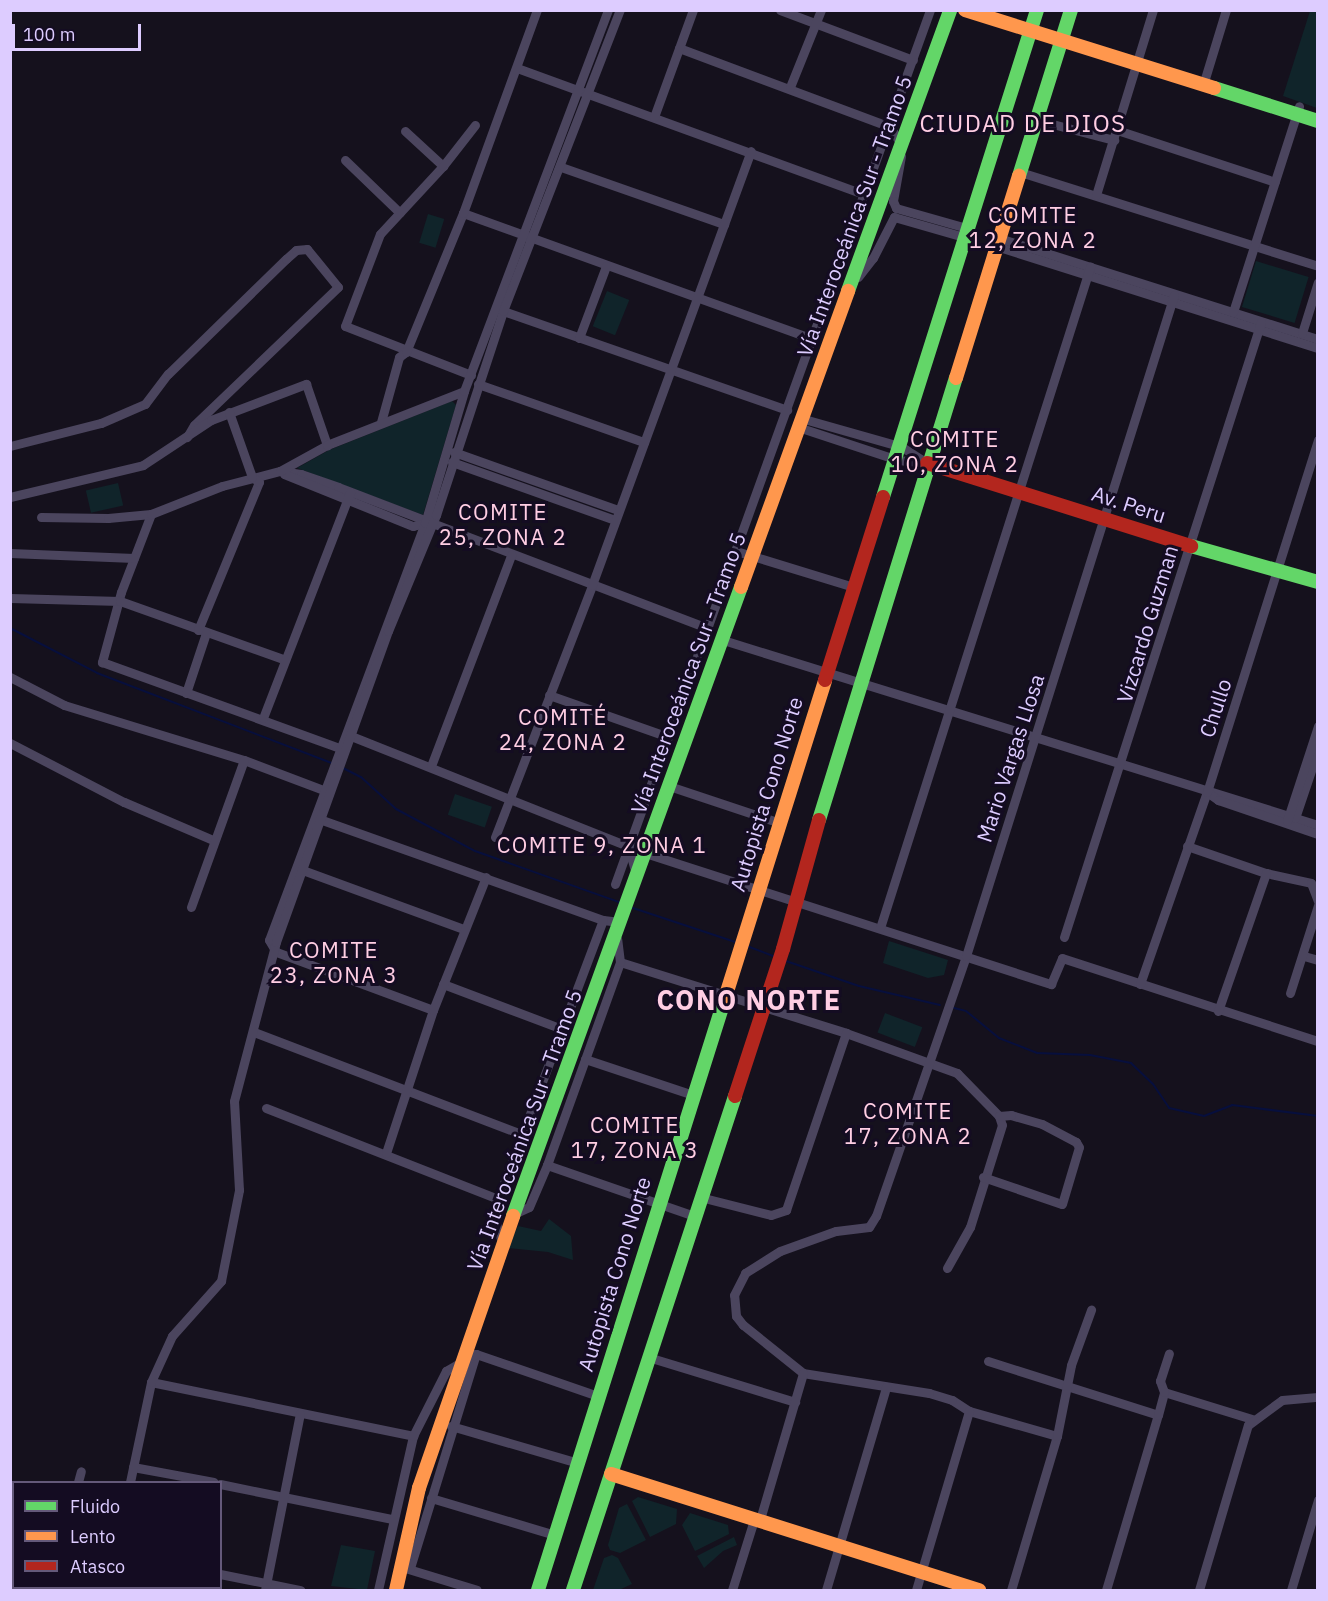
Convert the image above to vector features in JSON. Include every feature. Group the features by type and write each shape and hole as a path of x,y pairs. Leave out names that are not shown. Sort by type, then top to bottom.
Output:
{"main road":[{"name":"Vía Interoceánica Sur - Tramo 5","path":"396,1590 405,1568 419,1488 460,1364 950,10"},
{"path":"965,10 1062,37 1298,110 1317,112"},
{"path":"988,10 1031,29"},
{"name":"Autopista Cono Norte","path":"538,1590 658,1203 759,891 825,673 898,460 1037,10"},
{"path":"573,1590 783,949 794,901 927,463 1071,10"},
{"path":"1298,110 1317,121"},
{"name":"Av. Peru","path":"927,463 1273,572 1317,582"},
{"path":"1273,572 1317,589"},
{"path":"611,1474 979,1590"}],"street":[{"path":"381,422 399,357 406,352 463,213 518,68 537,10"},
{"path":"130,1481 151,1382 178,1328 221,1281 239,1190 234,1101 297,868 351,736 429,524 608,10"},
{"path":"297,868 322,820 327,791 340,748 429,524 471,375 528,237 561,166 620,10"},
{"path":"654,117 693,10"},
{"path":"780,10 913,60"},
{"path":"790,87 821,10"},
{"path":"615,884 866,195 930,10"},
{"path":"1096,195 1153,10"},
{"path":"1204,82 1226,10"},
{"path":"678,48 790,87 890,127 900,147 902,160 893,201 896,208 968,234"},
{"path":"518,68 580,88 589,94 751,151 866,195"},
{"path":"1233,312 1298,110"},
{"path":"1037,120 1113,140"},
{"path":"471,375 406,352 345,326 380,234 443,166 475,125"},
{"path":"1117,130 1275,182"},
{"path":"405,131 443,166"},
{"path":"495,837 592,585 669,369 751,151"},
{"path":"345,160 400,213"},
{"path":"561,166 724,224"},
{"path":"1020,172 1317,266"},
{"path":"463,213 813,339"},
{"path":"848,289 873,258 894,217 968,234"},
{"path":"997,242 1260,326 1317,348"},
{"path":"10,446 101,423 145,404 168,374 286,259 296,250 307,249 338,287 194,425 187,437"},
{"path":"579,338 606,266"},
{"path":"880,928 1088,271"},
{"path":"1302,333 1317,282"},
{"path":"1173,299 1233,312 1260,326 1302,333 1317,339"},
{"name":"Mario Vargas Llosa","path":"803,1372 743,1325 734,1305 736,1284 745,1273 780,1251 836,1232 869,1227 876,1216 966,956 1173,299"},
{"path":"503,311 788,410"},
{"name":"Vizcardo Guzman","path":"1064,937 1121,766 1260,326"},
{"path":"10,497 143,465 229,412 306,384 327,445"},
{"path":"478,384 644,442"},
{"path":"41,516 108,518 151,514 252,477 280,471 327,445 465,391"},
{"path":"186,693 202,631 259,482 252,477 229,412"},
{"path":"802,424 902,447 927,463"},
{"path":"802,424 898,460 927,463"},
{"name":"Chullo","path":"1140,984 1207,792 1273,572 1317,440"},
{"path":"453,457 617,515"},
{"path":"280,471 301,474 413,526 429,524 708,628"},
{"path":"263,718 283,659 348,496"},
{"path":"151,514 134,558 102,662 263,718 340,748"},
{"path":"736,551 854,587"},
{"path":"10,554 134,558"},
{"path":"431,766 511,555"},
{"path":"10,598 120,601 283,659"},
{"path":"723,640 1121,766 1207,792 1220,793 1290,819 1317,825"},
{"path":"10,677 64,705 244,759 327,791"},
{"path":"549,695 668,737"},
{"path":"1290,819 1317,726"},
{"path":"351,736 431,766 510,802 628,846"},
{"path":"10,743 123,802 213,840"},
{"path":"1290,819 1317,750"},
{"path":"191,907 213,840 244,759"},
{"path":"669,786 780,823"},
{"path":"1290,819 1317,834"},
{"path":"322,820 603,920 620,924 620,962 547,1165 529,1207 516,1213"},
{"path":"628,846 637,876"},
{"path":"1187,846 1266,873 1311,883 1317,903 1316,919 1290,993"},
{"path":"645,853 1052,984 1062,958 1218,1011 1317,1041"},
{"path":"297,868 464,929"},
{"path":"1218,1011 1266,873"},
{"path":"387,1153 404,1091 432,1010 486,877"},
{"path":"503,1245 495,1221 498,1199 603,920"},
{"path":"276,952 432,1010"},
{"path":"1304,956 1317,960"},
{"path":"620,962 930,1061 957,1073 999,1116 1002,1125 983,1177 970,1227 947,1268"},
{"path":"443,984 562,1029"},
{"path":"254,1032 521,1134"},
{"path":"700,1197 771,1215 786,1210 846,1034"},
{"path":"585,1059 693,1095"},
{"path":"266,1108 351,1143 387,1153 498,1199"},
{"path":"983,1177 1062,1204 1078,1147 1076,1142 1042,1124 1011,1115 999,1116"},
{"path":"547,1165 694,1216"},
{"path":"1011,1590 1057,1436 1066,1387 1091,1310"},
{"path":"1106,1590 1164,1392 1160,1382 1169,1353"},
{"path":"476,1354 598,1396"},
{"path":"378,1590 392,1536 392,1520 413,1436 446,1371 476,1354"},
{"path":"476,1354 451,1426 431,1498 405,1568 477,1590"},
{"path":"648,1357 795,1402"},
{"path":"988,1361 1158,1414"},
{"path":"732,1590 754,1520 762,1516 803,1372 952,1400 969,1411 1057,1436"},
{"path":"151,1382 413,1436"},
{"path":"826,1590 886,1387"},
{"path":"1164,1392 1252,1419"},
{"path":"1199,1590 1252,1419 1282,1400 1317,1397"},
{"path":"916,1590 969,1411"},
{"path":"266,1587 300,1413"},
{"path":"451,1426 578,1463"},
{"path":"134,1467 209,1481"},
{"path":"78,1481 81,1471"},
{"path":"222,1484 392,1520"},
{"path":"431,1498 555,1535"},
{"path":"1291,1590 1317,1500"},
{"path":"222,1575 266,1587 300,1590"}],"shaded area":[{"path":"1310,11 1317,11 1317,108 1283,96"},
{"path":"428,214 444,219 435,248 419,243"},
{"path":"1256,261 1309,277 1295,323 1242,307"},
{"path":"607,291 629,300 615,335 593,326"},
{"path":"452,401 456,405 423,515 297,468 329,450"},
{"path":"118,483 123,505 91,513 86,490"},
{"path":"455,794 492,807 485,827 448,815"},
{"path":"889,941 948,960 944,975 928,978 883,963"},
{"path":"885,1013 922,1027 915,1047 877,1033"},
{"path":"549,1219 571,1236 573,1260 548,1252 507,1248 518,1226 541,1231"},
{"path":"638,1497 677,1509 676,1524 650,1537 632,1501"},
{"path":"627,1504 646,1540 620,1553 610,1550 608,1545 619,1508"},
{"path":"690,1513 728,1525 729,1534 695,1551 682,1525"},
{"path":"734,1537 737,1545 723,1551 704,1568 697,1556"},
{"path":"341,1545 375,1551 367,1590 331,1586"},
{"path":"612,1555 618,1558 632,1584 619,1590 593,1590 604,1558"}],"waterway":[{"path":"10,628 97,673 334,764"},
{"path":"341,767 361,777 396,809 475,851 619,902"},
{"path":"633,908 738,943"},
{"path":"747,946 775,957"},
{"path":"786,961 859,986 940,1005"},
{"path":"954,1008 966,1011 999,1038 1037,1053 1090,1055 1131,1063 1153,1084 1169,1108 1204,1116 1232,1105 1318,1116"}],"traffic: fast":[{"path":"848,291 950,10"},
{"path":"883,497 1037,10"},
{"path":"1019,176 1071,10"},
{"path":"1214,88 1318,121"},
{"path":"819,820 956,378"},
{"path":"1191,546 1318,582"},
{"path":"513,1216 741,587"},
{"path":"538,1590 725,998"},
{"path":"573,1590 735,1096"}],"traffic: slow":[{"path":"965,10 1214,88"},
{"path":"956,378 1019,176"},
{"path":"741,587 848,291"},
{"path":"725,998 825,680"},
{"path":"396,1590 419,1488 513,1216"},
{"path":"611,1474 979,1590"}],"traffic: jam":[{"path":"927,463 1191,546"},
{"path":"825,680 883,497"},
{"path":"735,1096 783,949 819,820"}],"district":[{"name":"CIUDAD DE DIOS","path":"1023,124"},
{"name":"COMITE 12, ZONA 2","path":"1033,226"},
{"name":"COMITE 10, ZONA 2","path":"955,450"},
{"name":"COMITE 25, ZONA 2","path":"503,524"},
{"name":"COMITÉ 24, ZONA 2","path":"563,728"},
{"name":"COMITE 9, ZONA 1","path":"602,845"},
{"name":"COMITE 23, ZONA 3","path":"334,962"},
{"name":"CONO NORTE","path":"749,1000"},
{"name":"COMITE 17, ZONA 2","path":"908,1122"},
{"name":"COMITE 17, ZONA 3","path":"635,1136"}]}
